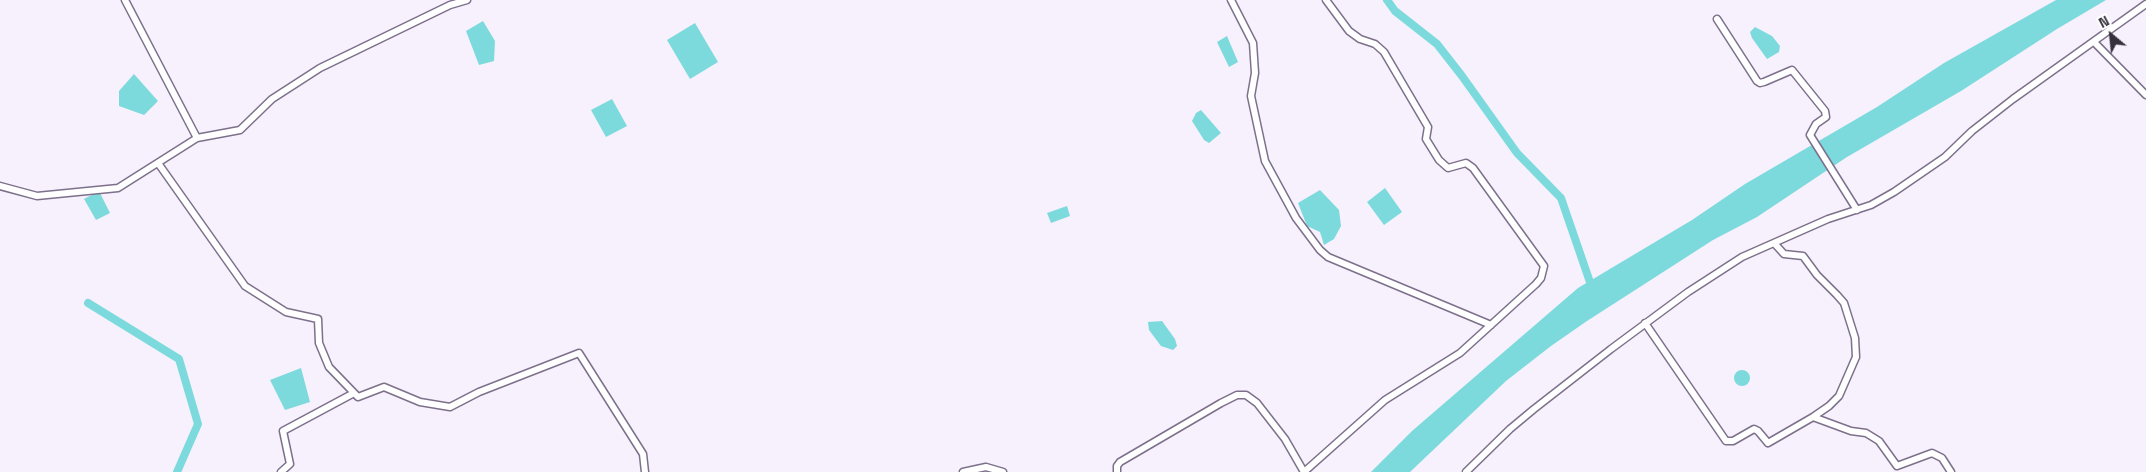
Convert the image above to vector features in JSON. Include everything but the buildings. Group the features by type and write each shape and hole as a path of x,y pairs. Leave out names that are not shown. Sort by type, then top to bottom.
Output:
{"street":[{"path":"125,0 197,138"},
{"path":"0,186 37,196 118,188 197,138 240,130 272,99 320,68 450,5 467,0"},
{"path":"1231,0 1253,43 1255,73 1252,96 1265,161 1296,218 1320,250 1328,256 1491,325"},
{"path":"1117,472 1116,466 1120,462 1221,403 1237,395 1246,395 1257,403 1280,432 1304,472 1385,400 1460,353 1541,278 1544,266 1473,168 1466,163 1448,168 1440,160 1426,139 1428,127 1384,52 1375,44 1354,36 1348,31 1326,0"},
{"path":"1466,472 1510,429 1534,409 1645,323 1726,266 1828,219 1857,210 1894,192 1936,164 1979,126 2146,4"},
{"path":"1718,19 1760,83 1789,71 1796,72 1826,114 1826,117 1812,129 1810,135 1857,210"},
{"path":"2094,42 2146,95"},
{"path":"158,163 245,286 286,312 318,319 319,343 329,367 358,397 384,387 420,402 450,407 479,392 579,353 642,454 646,472"},
{"path":"1645,323 1726,440 1733,441 1754,429 1758,431 1767,444 1813,417 1839,396 1856,357 1855,338 1844,304 1837,294 1817,275 1803,256 1784,254 1774,243"},
{"path":"281,472 290,464 283,431 354,392"},
{"path":"1813,417 1851,431 1866,433 1880,441 1897,466 1932,454 1942,458 1951,472"},
{"path":"963,472 986,467 1003,472"}],"water":[{"path":"2056,0 2106,0 1961,91 1847,157 1757,217 1713,240 1587,321 1506,381 1410,472 1371,472 1412,431 1578,288 1692,220 1745,184 1877,107 1944,63"},
{"path":"483,21 495,41 494,61 479,65 466,31"},
{"path":"695,23 718,62 690,79 667,40"},
{"path":"1755,27 1772,36 1780,46 1779,52 1767,59 1752,38 1750,32"},
{"path":"1227,36 1238,62 1229,67 1217,42"},
{"path":"134,74 158,101 144,115 119,106 119,91"},
{"path":"612,99 627,126 606,137 591,110"},
{"path":"1201,110 1221,133 1209,143 1204,140 1192,121 1196,113"},
{"path":"1385,188 1402,212 1384,225 1367,202"},
{"path":"1320,190 1339,210 1341,226 1334,239 1324,245 1320,232 1307,226 1298,203"},
{"path":"99,191 110,213 96,220 84,199"},
{"path":"1067,206 1070,216 1051,223 1047,213"},
{"path":"1162,321 1175,339 1177,346 1173,350 1161,346 1149,330 1148,322"},
{"path":"301,368 310,402 285,410 270,380"},
{"path":"1742,370 1748,372 1750,378 1748,384 1742,386 1736,384 1734,378 1736,372"}],"waterway":[{"path":"1387,0 1395,11 1437,44 1517,153 1561,198 1592,288"},
{"path":"88,303 179,359 198,424 177,472"}]}
